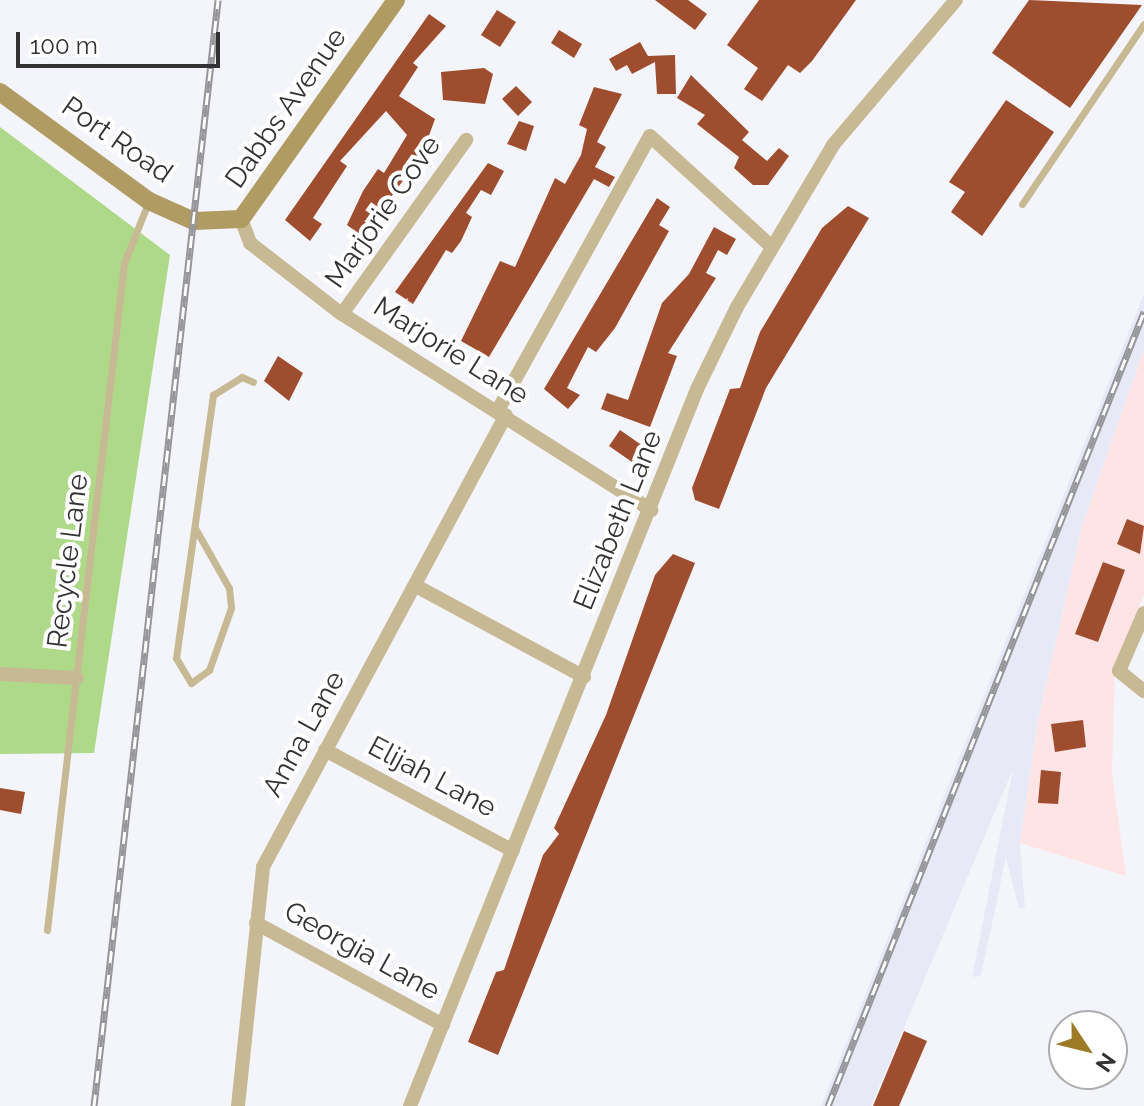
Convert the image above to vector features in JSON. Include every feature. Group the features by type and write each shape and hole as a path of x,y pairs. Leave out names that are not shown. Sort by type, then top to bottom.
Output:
{"street":[{"name":"Dabbs Avenue","path":"207,223 241,219 396,0"},
{"name":"Elizabeth Lane","path":"410,1106 697,389 771,246 833,145 956,0"},
{"name":"Port Road","path":"0,92 149,201 207,223"},
{"name":"Anna Lane","path":"238,1106 263,867 416,586 502,413 650,136 771,246"},
{"name":"Marjorie Cove","path":"342,314 466,140"},
{"name":"Marjorie Lane","path":"241,219 250,243 342,314 651,510"},
{"path":"416,586 584,677"},
{"path":"1144,613 1119,671 1144,691"},
{"path":"0,674 77,678"},
{"name":"Elijah Lane","path":"325,750 513,851"},
{"name":"Georgia Lane","path":"256,923 443,1025"}],"lane":[{"path":"1022,204 1144,24"},
{"name":"Recycle Lane","path":"47,930 124,263 149,201"},
{"path":"195,528 229,588 231,608 209,670 191,683 176,658 213,395 242,377 253,382"}],"shaded area":[{"path":"1144,293 1144,349 1082,526 1038,721 1020,843 1025,908 1019,909 1006,857 981,976 972,977 1013,769 871,1106 821,1106"},
{"path":"1144,349 1144,595 1115,670 1112,773 1126,876 1020,843 1038,721 1082,526"}],"green space":[{"path":"0,127 170,255 94,753 0,754"}],"building":[{"path":"655,0 688,0 707,14 695,30"},
{"path":"759,0 856,0 812,61 800,73 788,65 762,101 744,89 758,68 727,45"},
{"path":"1029,0 1142,5 1070,108 992,53"},
{"path":"497,10 516,22 500,47 481,35"},
{"path":"429,14 446,26 413,63 418,67 399,96 435,119 422,155 362,236 347,225 363,191 378,169 384,173 407,135 386,111 340,161 347,166 313,218 322,224 310,241 285,220"},
{"path":"559,30 582,44 574,58 551,43"},
{"path":"640,42 648,56 675,55 676,94 657,94 655,62 632,74 627,65 616,71 609,59"},
{"path":"484,68 493,74 485,104 443,100 441,72"},
{"path":"691,75 749,132 742,140 767,161 779,148 789,156 768,185 753,185 734,168 739,157 697,124 705,115 677,98"},
{"path":"516,86 532,102 518,116 502,99"},
{"path":"594,87 622,94 597,142 606,147 595,167 615,177 609,187 594,179 489,357 461,341 500,261 515,267 555,178 565,184 581,155 587,129 579,125"},
{"path":"1006,100 1054,132 982,236 951,212 965,192 949,182"},
{"path":"519,121 534,126 526,151 507,144"},
{"path":"488,163 504,171 491,195 481,190 466,213 472,217 461,241 452,253 446,250 413,304 395,292"},
{"path":"657,198 670,207 659,225 669,231 615,328 596,352 588,347 567,388 580,395 568,409 544,389"},
{"path":"848,206 869,218 766,388 719,509 695,500 692,488 730,389 740,388 760,332 822,228"},
{"path":"714,227 736,239 727,255 718,250 706,273 716,278 668,353 677,356 650,427 601,409 607,393 628,400 662,303 689,274"},
{"path":"278,356 303,373 289,401 264,381"},
{"path":"620,430 643,446 632,462 609,446"},
{"path":"1127,519 1144,526 1140,554 1117,544"},
{"path":"673,554 695,563 498,1055 468,1042 496,972 504,970 543,855 559,834 554,828 606,715 655,575"},
{"path":"1103,562 1125,570 1098,642 1075,634"},
{"path":"1083,720 1086,747 1055,752 1051,724"},
{"path":"1041,770 1061,772 1058,804 1038,803"},
{"path":"0,788 25,792 21,814 0,810"},
{"path":"904,1031 927,1041 899,1106 873,1106"}],"railway":[{"path":"94,1106 218,0"},
{"path":"828,1106 1144,312"}]}
